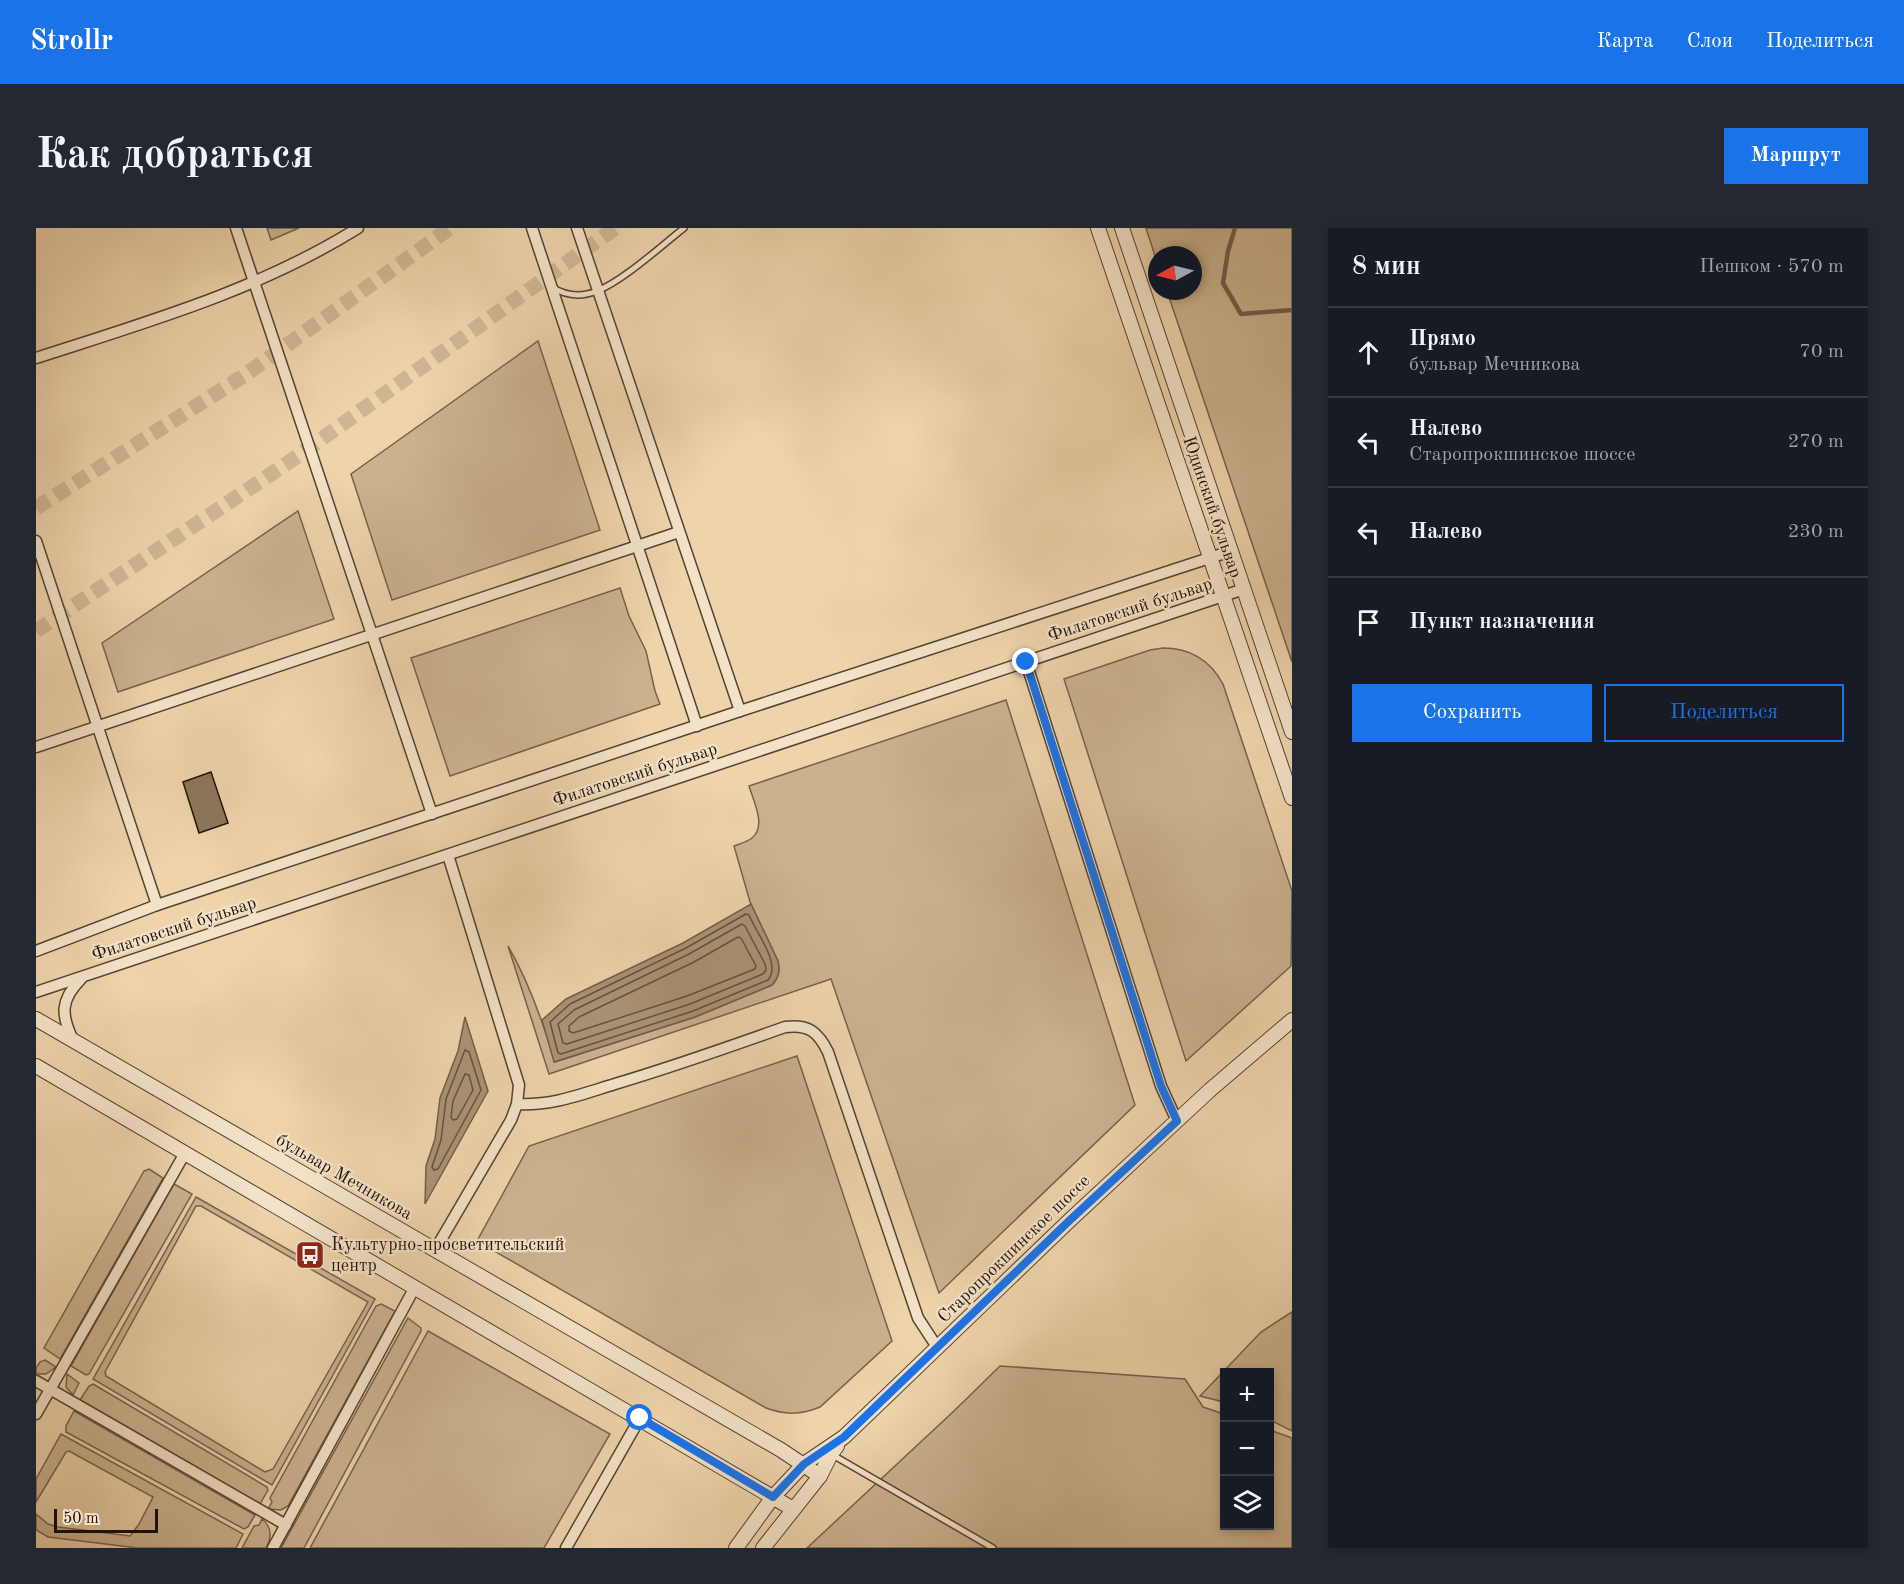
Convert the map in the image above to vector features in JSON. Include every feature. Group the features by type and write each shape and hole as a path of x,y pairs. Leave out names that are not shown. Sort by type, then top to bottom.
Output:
{"street":[{"path":"236,228 432,814"},
{"path":"36,358 213,300 320,251 358,228"},
{"path":"532,228 697,726"},
{"path":"577,228 740,711"},
{"name":"Юдинский бульвар","path":"1098,228 1292,798"},
{"name":"Юдинский бульвар","path":"1122,228 1292,732"},
{"path":"36,747 679,532"},
{"path":"36,541 157,905"},
{"name":"Филатовский бульвар","path":"36,951 157,905 1231,551"},
{"name":"Филатовский бульвар","path":"36,992 1244,589"},
{"path":"1026,662 1161,1086 1177,1121"},
{"path":"435,1250 511,1120 517,1104 518,1079 448,855"},
{"path":"73,1040 66,1026 64,1007 73,987 84,976"},
{"name":"бульвар Мечникова","path":"36,1019 804,1464 820,1476"},
{"name":"Старопрокшинское шоссе","path":"763,1548 820,1476 831,1454 844,1437 1070,1220 1177,1121 1292,1020"},
{"path":"517,1104 555,1102 785,1028 803,1026 811,1030 823,1042 828,1052 918,1318 937,1347"},
{"path":"36,1066 793,1509"},
{"path":"36,1414 185,1153"},
{"path":"273,1548 415,1287"},
{"path":"36,1381 286,1526"},
{"path":"566,1548 640,1418"},
{"name":"Старопрокшинское шоссе","path":"736,1548 773,1497 804,1464 844,1437"}],"lane":[{"path":"551,287 572,295 598,291 621,277 684,228"},
{"path":"831,1454 993,1548"}],"shaded area":[{"path":"267,228 299,228 271,240"},
{"path":"1146,228 1292,228 1292,662 1170,300 1202,300 1202,246 1152,246"},
{"path":"538,341 600,530 392,600 351,474"},
{"path":"298,511 334,619 118,692 102,643"},
{"path":"620,588 629,616 646,651 660,704 450,776 411,658"},
{"path":"1163,648 1182,650 1198,657 1212,668 1223,684 1292,891 1291,966 1186,1061 1064,679 1150,650"},
{"path":"1006,700 1135,1105 939,1293 831,979 549,1074 508,946 535,1002 555,1062 695,1017 772,985 778,974 778,961 750,902 734,846 752,838 758,827 758,813 749,786"},
{"path":"797,1056 892,1341 820,1407 806,1412 793,1413 766,1408 477,1241 529,1146"},
{"path":"149,1169 163,1178 60,1359 44,1348 144,1171"},
{"path":"174,1184 192,1194 89,1374 86,1375 71,1366"},
{"path":"196,1197 375,1299 272,1485 93,1379","holes":["196,1206 201,1206 368,1302 273,1469 265,1472 106,1376 105,1372"]},
{"path":"381,1304 395,1311 288,1506 281,1510 268,1509 272,1502 270,1498 376,1306"},
{"path":"1292,1312 1292,1431 1274,1422 1274,1368 1227,1368 1261,1332"},
{"path":"408,1318 421,1328 421,1331 304,1548 281,1548"},
{"path":"428,1331 610,1434 544,1548 310,1548"},
{"path":"45,1360 56,1367 46,1374 36,1374 36,1368 40,1362"},
{"path":"1000,1366 1185,1379 1203,1407 1220,1413 1220,1530 1274,1530 1274,1431 1292,1438 1292,1548 807,1548"},
{"path":"67,1374 79,1383 73,1395 66,1387"},
{"path":"1220,1375 1220,1401 1200,1396"},
{"path":"93,1384 267,1487 268,1490 260,1504 80,1400 89,1386"},
{"path":"74,1411 255,1515 248,1527 244,1529 66,1432 66,1426"},
{"path":"61,1434 243,1534 236,1548 138,1548 48,1537 36,1530 36,1514 48,1524 58,1527 130,1536 153,1497 69,1451 66,1452 36,1502 36,1479"},
{"path":"262,1519 268,1525 270,1532 266,1548 242,1548 254,1526 259,1525"}],"water":[{"path":"751,904 778,961 778,974 772,985 695,1017 554,1062 542,1020 566,999 683,943"},
{"path":"465,1017 488,1091 425,1204 426,1166 435,1139 440,1098 458,1051"}],"building":[{"path":"211,772 228,823 199,833 183,782"}],"waterway":[{"path":"1235,228 1228,251 1223,283 1241,314 1292,310"}],"tunnel":[{"path":"36,508 245,375 450,228"},
{"path":"36,631 298,456 615,228"}],"place":[{"name":"Культурно-просветительский центр","path":"310,1255"}],"route":[{"path":"640,1418 773,1497 804,1464 844,1437 1070,1220 1177,1121 1161,1086 1026,662"}]}
